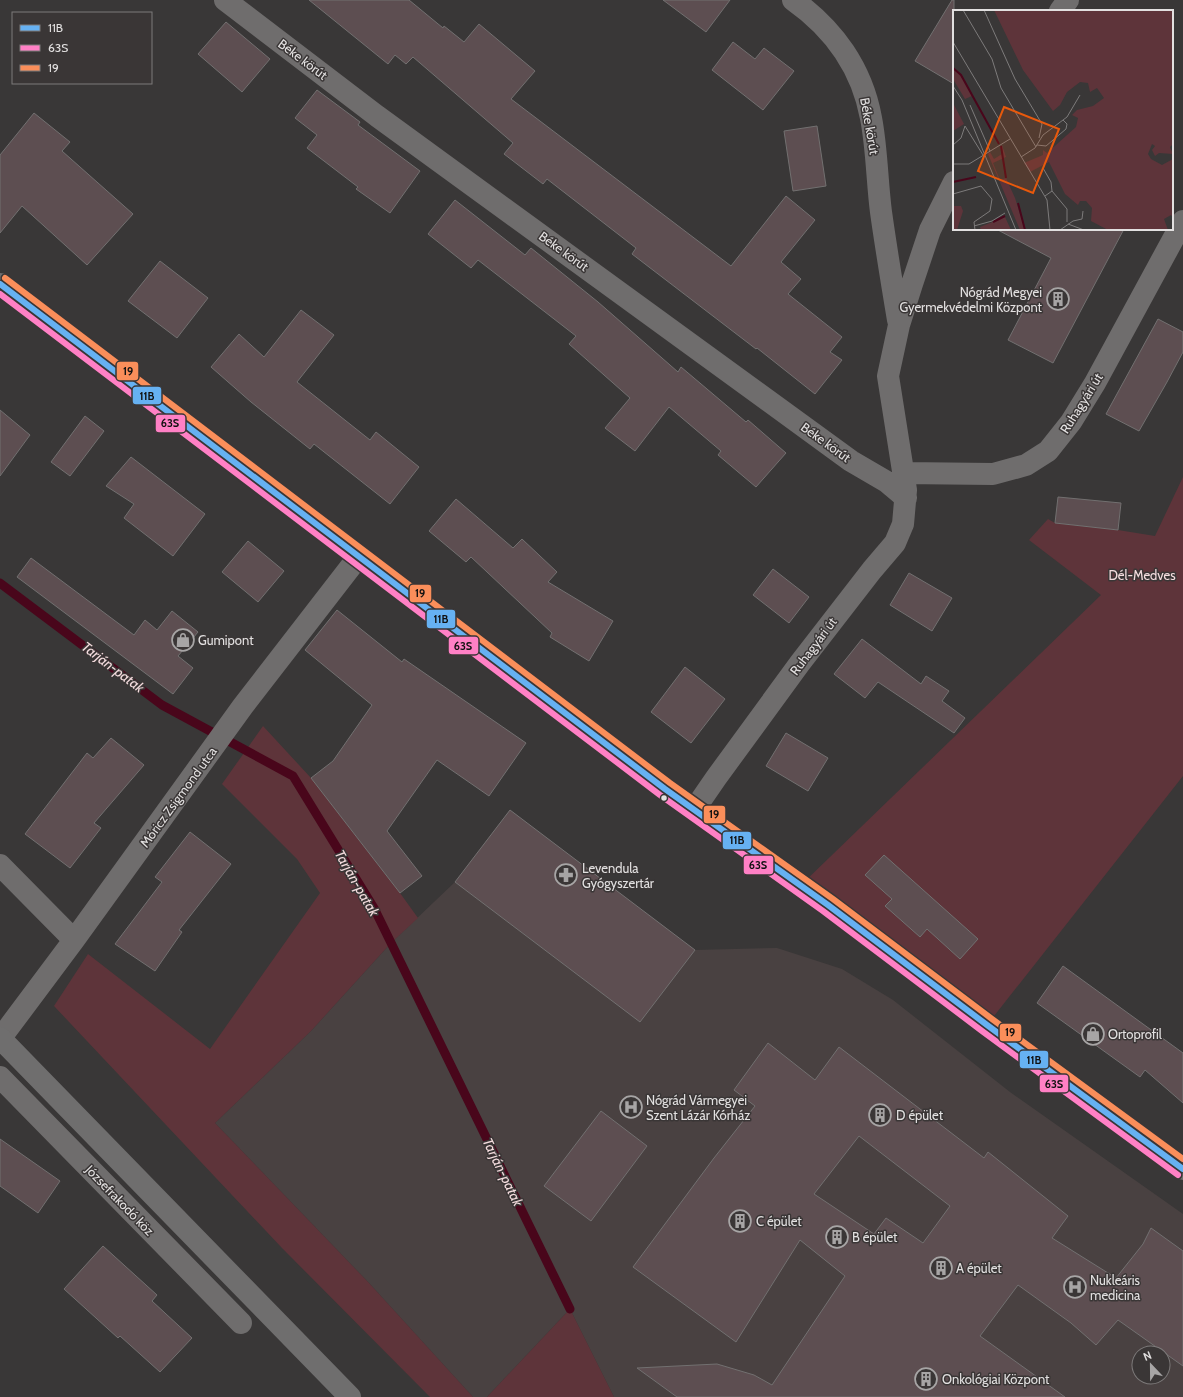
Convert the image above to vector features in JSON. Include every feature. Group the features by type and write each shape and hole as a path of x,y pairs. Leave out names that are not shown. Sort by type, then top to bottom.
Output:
{"main road":[{"path":"0,284 694,810 828,904 987,1025 1183,1169"},
{"path":"0,1039 350,1397"}],"street":[{"name":"Béke körút","path":"225,0 377,116 851,461 887,482 906,498"},
{"name":"Béke körút","path":"793,0 803,7 833,36 859,76 871,118 881,213 899,325"},
{"path":"1061,10 1068,0"},
{"name":"Ruhagyári út","path":"694,810 800,663 894,544 903,524 906,490 888,376 899,325 930,230 953,184"},
{"name":"Ruhagyári út","path":"903,473 993,474 1026,465 1048,451 1071,422 1095,383 1183,221"},
{"name":"Móricz Zsigmond utca","path":"0,1039 74,940 243,706 359,556"},
{"path":"0,865 74,940"},
{"name":"Józsefrakodó köz","path":"0,1077 241,1322"}],"shaded area":[{"name":"Nógrád Vármegyei Szent Lázár Kórház","path":"510,810 695,950 777,948 842,969 893,1000 1010,1092 1183,1214 1183,1397 614,1397 570,1309 487,1397 473,1397 369,1283 215,1123 311,1031 391,943 455,882"}],"green space":[{"name":"Dél-Medves","path":"1183,477 1183,776 987,1025 800,886 1101,595 1029,540 1048,519 1055,523 1155,536"},
{"path":"263,726 311,778 418,918 391,943 311,1031 215,1123 369,1283 473,1397 430,1397 282,1248 54,1006 88,954 210,1049 320,893 297,859 222,784"},
{"path":"570,1309 614,1397 487,1397"}],"building":[{"path":"309,0 409,0 443,28 444,26 464,42 479,24 535,71 511,99 731,266 786,196 815,220 781,262 801,279 788,294 842,337 830,352 842,360 815,394 757,348 756,349 632,254 636,248 547,179 543,184 504,154 513,143 413,57 406,64 395,55 388,64"},
{"path":"663,0 730,0 706,32"},
{"path":"952,0 954,0 953,83 915,61"},
{"path":"226,22 270,59 242,92 198,54"},
{"path":"733,42 755,59 764,48 794,71 763,110 712,70"},
{"path":"317,90 360,122 358,125 420,171 390,213 356,189 358,187 307,148 317,135 295,118"},
{"path":"34,113 70,142 62,151 133,214 87,265 22,206 0,233 0,155"},
{"path":"817,126 826,186 793,191 784,131"},
{"path":"455,200 525,255 531,248 598,302 678,372 681,367 746,422 748,420 786,453 756,487 718,455 721,451 669,407 635,451 605,428 630,398 569,344 576,336 478,260 471,268 428,234"},
{"name":"Nógrád Megyei Gyermekvédelmi Központ","path":"998,230 1123,230 1053,363 1008,340 1051,258"},
{"path":"160,261 208,298 177,338 128,301"},
{"path":"301,310 334,335 297,382 370,440 376,432 419,467 390,504 314,444 310,449 251,402 211,367 239,334 264,357"},
{"path":"1158,319 1183,332 1183,352 1139,431 1106,414"},
{"path":"0,410 30,435 0,476"},
{"path":"85,416 104,431 70,476 51,462"},
{"path":"131,457 205,514 173,556 124,518 134,504 106,486"},
{"path":"1058,497 1121,503 1118,530 1055,523"},
{"path":"456,499 513,548 522,539 557,572 548,582 613,621 589,661 550,637 552,633 471,557 466,562 429,531"},
{"path":"248,541 284,571 258,602 222,572"},
{"path":"31,558 134,635 145,620 157,630 172,611 198,632 178,656 193,668 173,694 17,577"},
{"path":"773,569 809,597 789,623 753,595"},
{"path":"909,573 952,598 932,631 890,605"},
{"path":"337,610 402,662 404,659 526,743 489,796 437,760 387,831 422,876 400,893 311,778 333,761 372,705 305,650"},
{"path":"862,639 921,684 926,676 949,691 942,701 965,718 954,733 878,682 865,698 834,674"},
{"path":"685,667 725,699 691,743 651,712"},
{"path":"786,733 828,758 808,791 766,766"},
{"path":"111,738 144,765 94,823 101,828 70,868 25,834 87,753 93,758"},
{"path":"510,810 695,950 640,1022 455,882"},
{"path":"190,832 231,864 179,930 182,932 155,971 115,944 162,882 155,877"},
{"path":"884,855 978,939 960,959 927,929 920,937 885,906 892,899 865,875"},
{"path":"1063,966 1183,1053 1183,1103 1145,1070 1140,1077 1037,1003"},
{"path":"768,1043 815,1080 839,1047 984,1158 988,1152 1068,1216 1052,1238 1116,1278 1143,1244 1151,1228 1183,1251 1183,1366 1171,1358 1171,1345 1153,1345 1118,1320 1096,1345 1071,1323 1018,1285 980,1336 1065,1397 677,1397 637,1368 717,1364 754,1375 772,1385 845,1276 800,1240 736,1342 633,1267 714,1158 755,1106 734,1090","holes":["859,1136 950,1206 923,1243 886,1218 874,1234 814,1194"]},
{"path":"601,1111 647,1146 591,1221 544,1186"},
{"path":"0,1139 60,1181 38,1213 0,1186"},
{"path":"103,1246 157,1295 152,1301 192,1338 160,1372 120,1336 118,1338 64,1289"}],"waterway":[{"name":"Tarján-patak","path":"0,583 162,705 293,776 374,908 570,1309"}],"transit line":[{"name":"19","path":"5,278 670,783 833,899 992,1019 1183,1159"},
{"name":"11B","path":"0,284 665,789 828,905 987,1025 1183,1169"},
{"name":"63S","path":"0,294 660,795 823,911 982,1031 1178,1175"}],"place":[{"name":"Nógrád Megyei Gyermekvédelmi Központ","path":"1058,299"},
{"name":"Gumipont","path":"183,640"},
{"name":"Levendula Gyógyszertár","path":"566,875"},
{"name":"Ortoprofil","path":"1093,1034"},
{"name":"Nógrád Vármegyei Szent Lázár Kórház","path":"631,1107"},
{"name":"D épület","path":"880,1115"},
{"name":"C épület","path":"740,1221"},
{"name":"B épület","path":"837,1237"},
{"name":"A épület","path":"941,1268"},
{"name":"Nukleáris medicina","path":"1075,1287"},
{"name":"Onkológiai Központ","path":"926,1379"}]}
